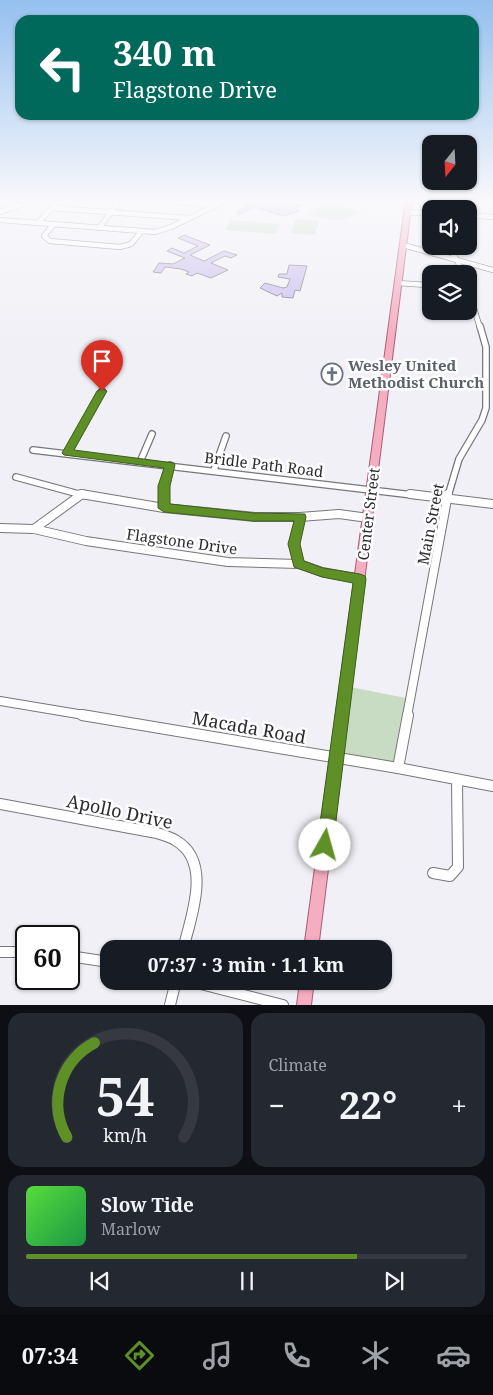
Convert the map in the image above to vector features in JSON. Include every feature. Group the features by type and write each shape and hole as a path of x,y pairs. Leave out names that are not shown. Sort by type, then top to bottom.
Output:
{"main road":[{"name":"Center Street","path":"313,940 403,246"},
{"path":"304,1005 306,990"}],"street":[{"path":"94,246 113,248 122,246"},
{"path":"403,246 493,270"},
{"path":"453,255 459,265"},
{"path":"398,283 422,285"},
{"name":"Main Street","path":"398,768 447,498 459,459 484,415 486,404 490,347 477,313"},
{"path":"68,453 102,391"},
{"path":"140,462 152,434"},
{"path":"214,470 226,436"},
{"name":"Bridle Path Road","path":"33,450 493,504"},
{"path":"164,508 164,486 170,465"},
{"path":"16,477 82,494 164,508 254,517 300,517 339,514 368,518"},
{"path":"34,529 82,494"},
{"path":"299,564 294,544 300,517"},
{"name":"Flagstone Drive","path":"0,528 34,529 86,541 228,562 299,564 322,572 360,579"},
{"name":"Macada Road","path":"0,701 398,768 493,786"},
{"path":"433,873 450,876 458,867 457,780"},
{"name":"Apollo Drive","path":"0,804 157,833 178,842 195,862 198,870 197,888 185,940"},
{"path":"0,952 15,952"},
{"path":"80,958 100,961"},
{"path":"170,1005 174,990"},
{"path":"225,990 283,1005"}],"green space":[{"path":"345,686 411,699 398,768 336,759"}],"building":[{"path":"198,246 208,246 190,255 204,261 224,251 237,255 231,258 225,256 211,263 228,270 211,278 197,273 192,276 186,274 189,272 181,269 165,267 161,273 153,272 159,263 173,264 185,258 167,251 172,248 184,253"},
{"path":"289,265 307,266 300,291 295,290 293,298 282,297 282,293 277,296 260,288 265,283 283,288 287,287 290,279 278,277 279,274 287,274"}],"place":[{"name":"Wesley United Methodist Church","path":"332,374"}],"route":[{"path":"102,391 68,453 170,465 164,486 164,508 234,516 300,517 294,544 299,564 322,572 360,579 325,845"}]}
